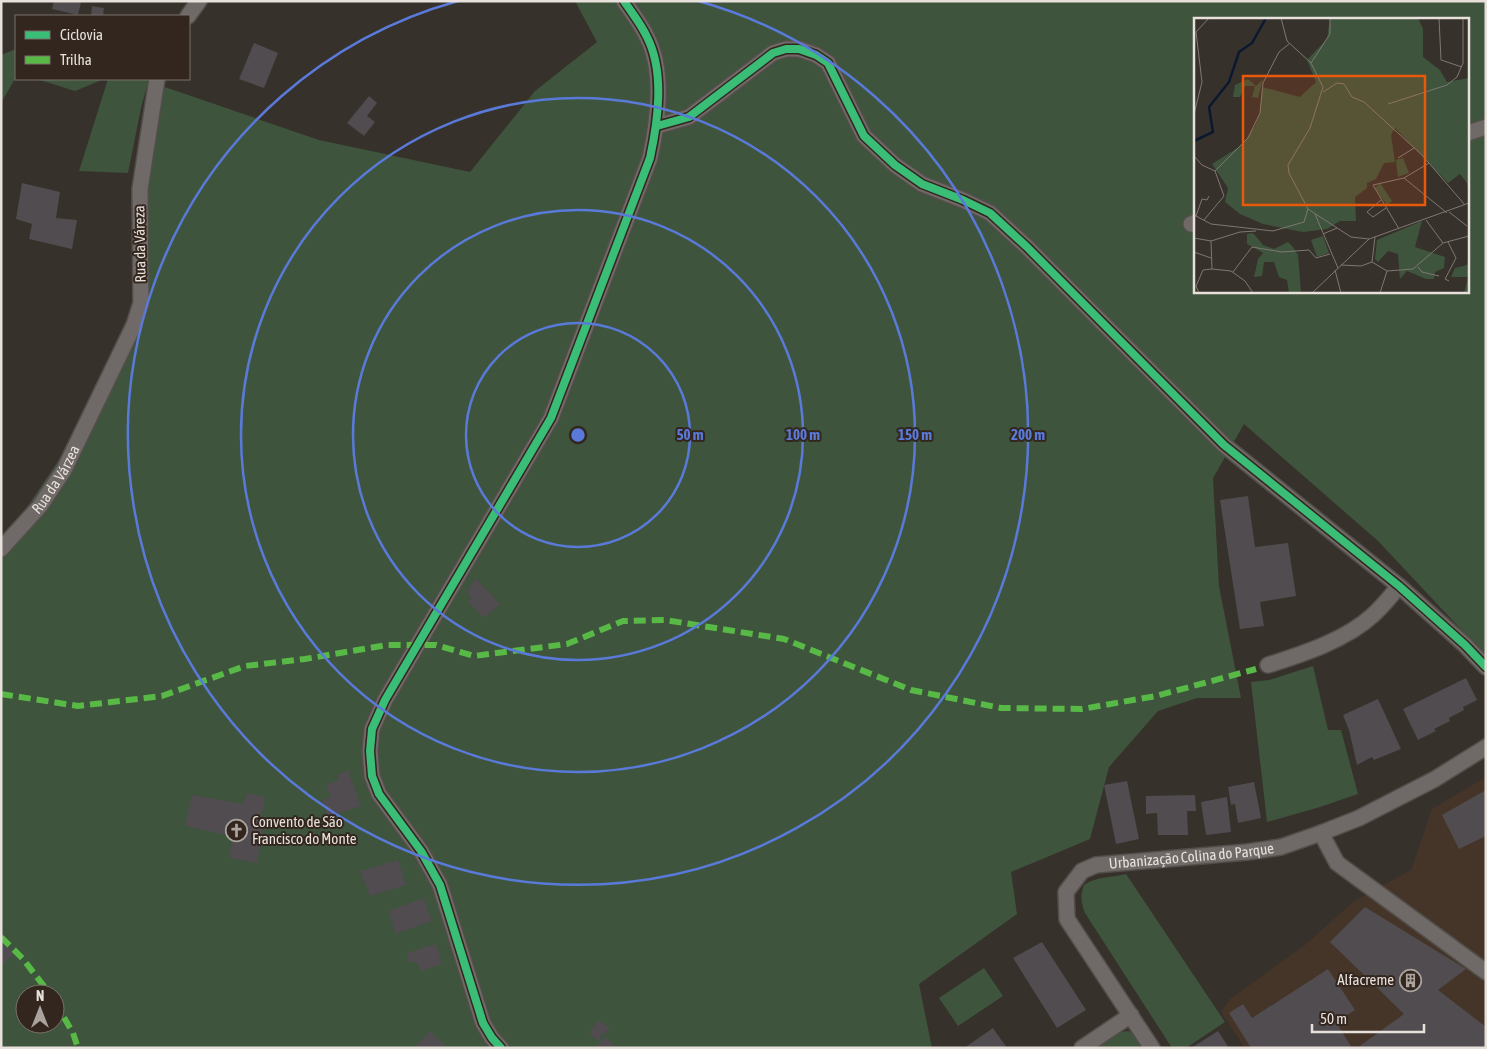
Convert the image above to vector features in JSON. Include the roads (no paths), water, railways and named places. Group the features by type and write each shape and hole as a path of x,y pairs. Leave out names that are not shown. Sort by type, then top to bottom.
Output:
{"street":[{"path":"189,15 199,1"},
{"path":"501,1048 483,1023 440,885 421,852 379,794 372,776 370,750 372,729 385,700 551,418 650,158 657,126 658,90 656,64 648,38 624,1"},
{"path":"657,126 689,117 773,53 786,49 799,49 816,55 828,63 864,136 895,165 922,184 964,200 990,213 1027,247 1224,445 1400,586 1465,645 1486,667"},
{"name":"Rua da Váreza","path":"98,402 134,325 141,303 140,189 157,80"},
{"path":"1470,132 1486,127"},
{"name":"Rua da Várzea","path":"1,549 40,506 64,470 98,402"},
{"path":"1268,665 1305,654 1345,634 1372,616 1400,586"},
{"name":"Urbanização Colina do Parque","path":"1152,1048 1067,920 1066,892 1082,871 1096,865 1247,852 1281,847 1359,818 1435,779 1486,747"},
{"path":"1321,833 1337,863 1486,972"},
{"path":"1082,1048 1131,1015"}],"place":[{"name":"Convento de São Francisco do Monte","path":"236,831"},
{"name":"Alfacreme","path":"1410,980"}]}
